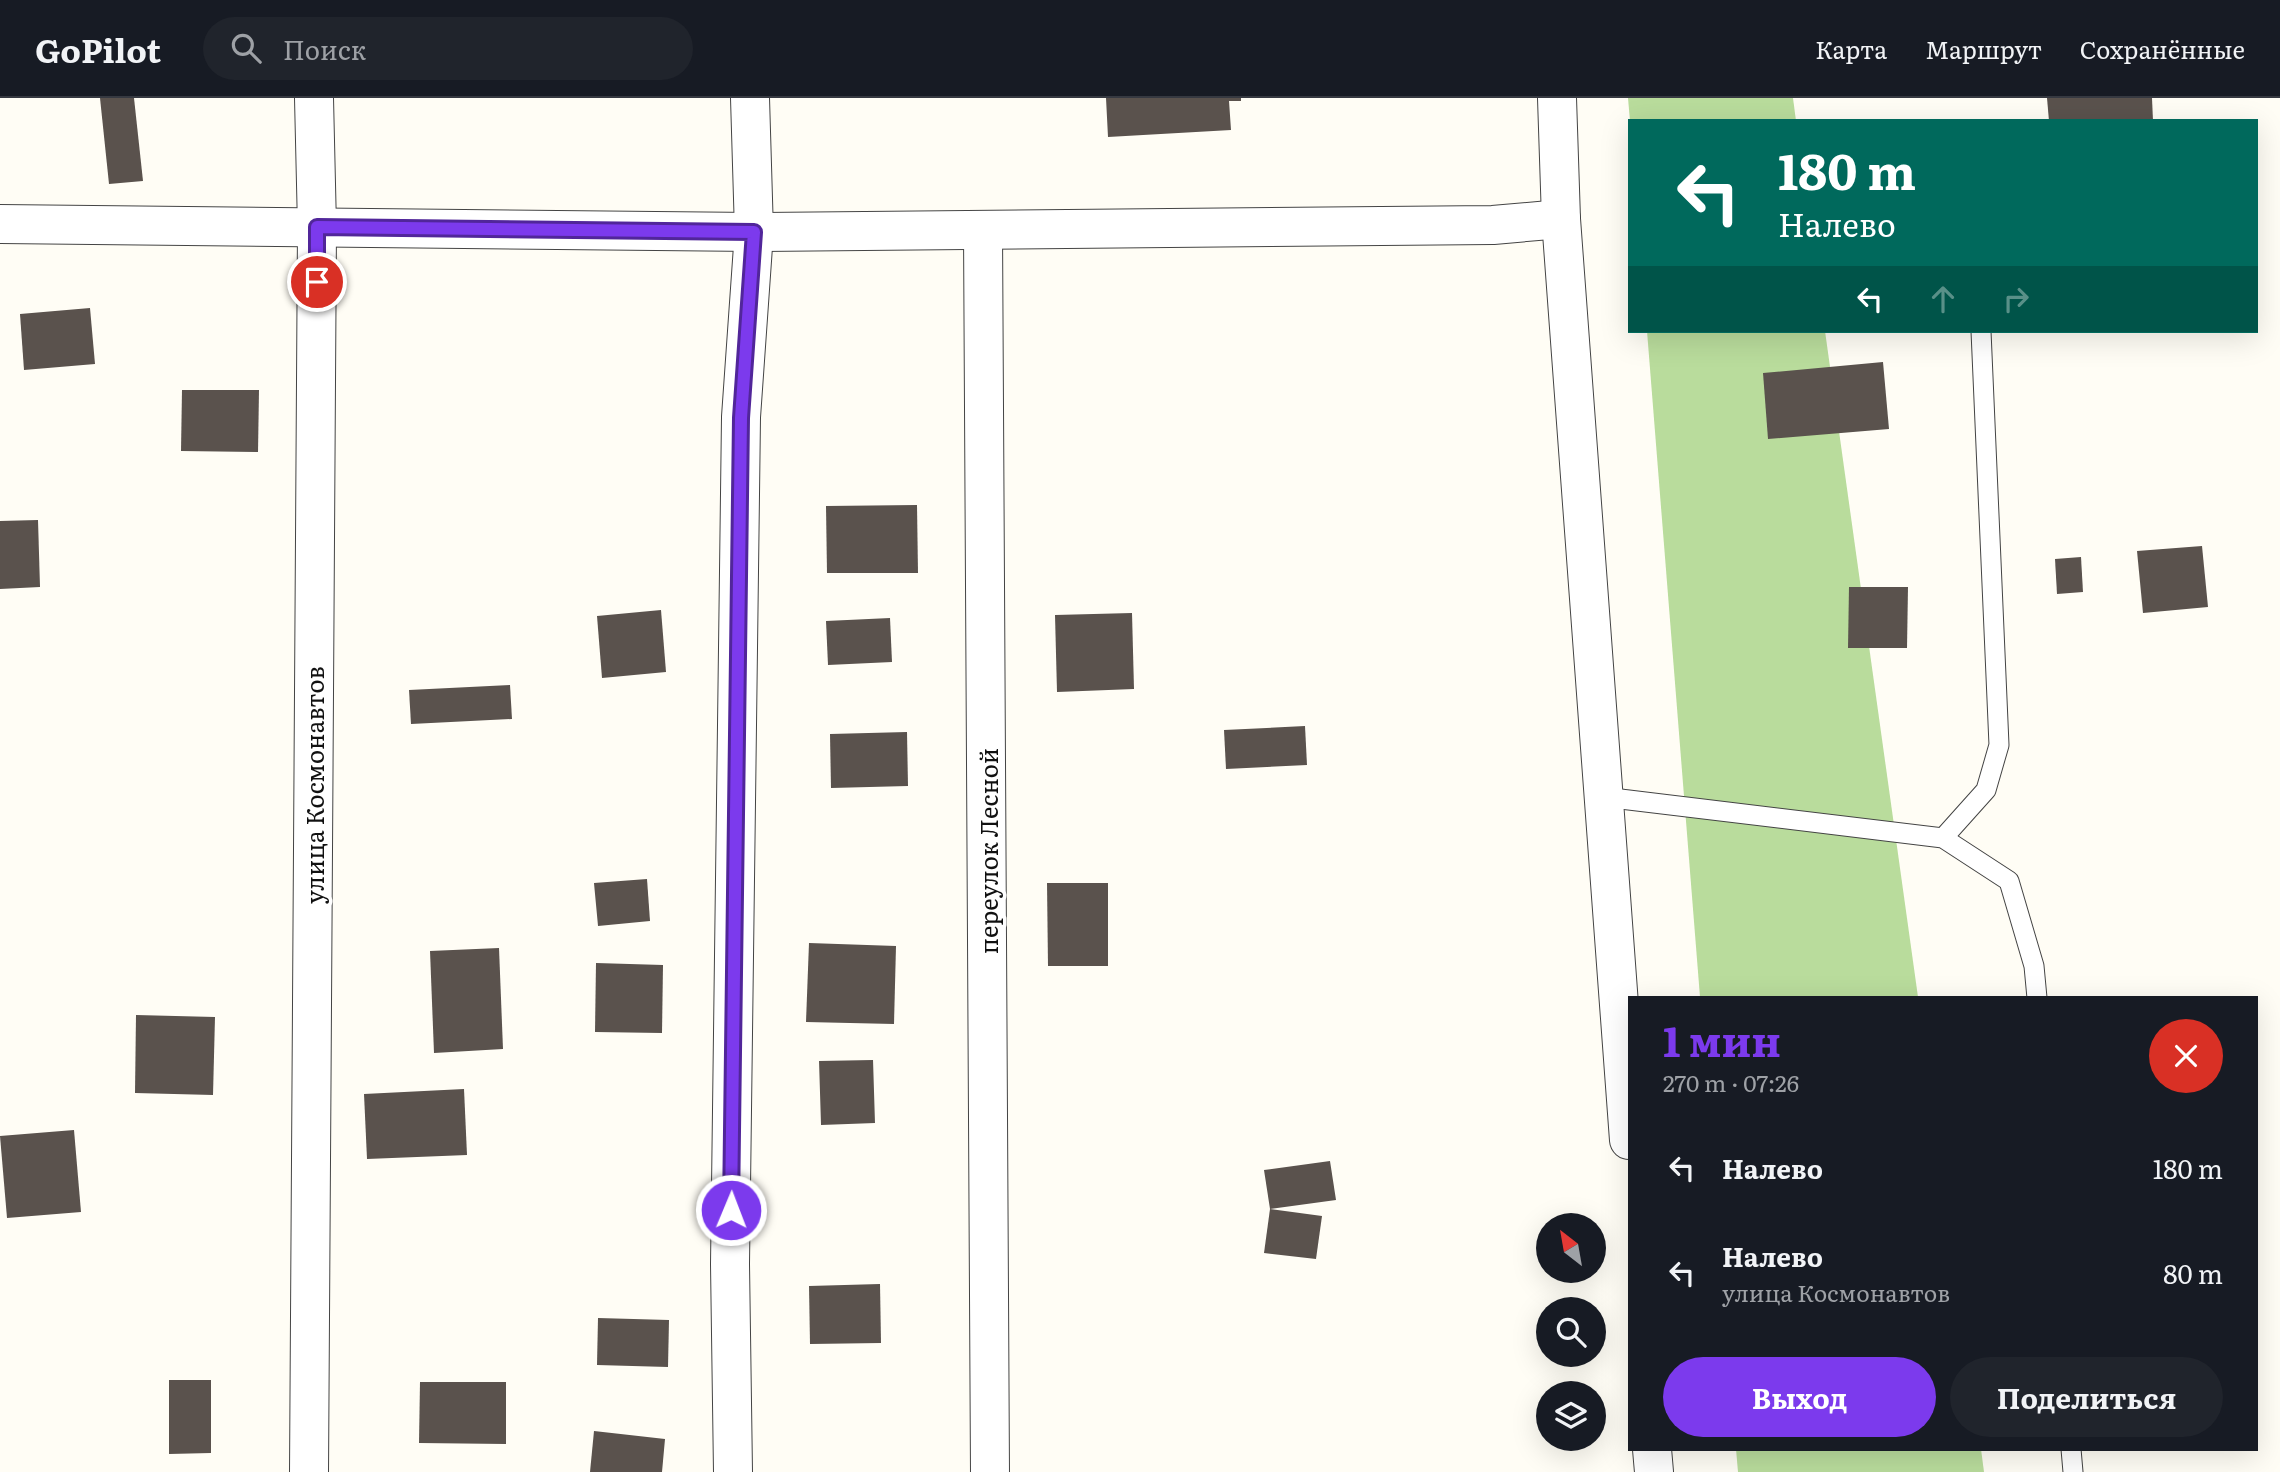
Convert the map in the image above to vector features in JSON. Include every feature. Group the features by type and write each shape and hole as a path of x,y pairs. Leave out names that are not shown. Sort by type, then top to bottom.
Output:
{"street":[{"name":"улица Космонавтов","path":"309,1472 317,227 314,98"},
{"path":"733,1472 730,1264 741,418 754,232 750,98"},
{"path":"1557,98 1562,219 1628,1126"},
{"path":"0,224 754,232 1493,225 1562,219"},
{"name":"переулок Лесной","path":"983,230 990,1472"},
{"path":"1652,1451 1654,1472"}],"lane":[{"path":"1943,838 1986,790 1998,746 1981,333"},
{"path":"1604,797 1943,838 2009,881 2034,966 2037,996"},
{"path":"2071,1451 2073,1472"}],"green space":[{"path":"1628,98 1793,98 1796,119 1630,119"},
{"path":"1647,333 1825,333 1918,996 1700,996"},
{"path":"1736,1451 1981,1451 1984,1472 1738,1472"}],"building":[{"path":"100,98 134,98 143,181 109,184"},
{"path":"1106,98 1241,98 1241,101 1229,101 1231,130 1108,137"},
{"path":"2047,98 2152,98 2153,119 2049,119"},
{"path":"90,308 95,364 24,370 20,314"},
{"path":"1883,362 1889,429 1768,439 1763,373"},
{"path":"182,390 259,390 258,452 181,451"},
{"path":"917,505 918,573 827,573 826,506"},
{"path":"38,520 40,587 0,589 0,521"},
{"path":"2202,546 2208,607 2143,613 2137,551"},
{"path":"2081,557 2083,592 2057,594 2055,559"},
{"path":"1849,587 1908,587 1907,648 1848,648"},
{"path":"661,610 666,672 602,678 597,616"},
{"path":"1132,613 1134,689 1057,692 1055,615"},
{"path":"890,618 892,662 828,665 826,621"},
{"path":"510,685 512,719 411,724 409,690"},
{"path":"1305,726 1307,765 1226,769 1224,730"},
{"path":"907,732 908,786 831,788 830,734"},
{"path":"647,879 650,921 598,926 594,883"},
{"path":"1047,883 1108,883 1108,966 1048,966"},
{"path":"809,943 896,946 894,1024 806,1022"},
{"path":"499,948 503,1049 434,1053 430,951"},
{"path":"596,963 663,965 662,1033 595,1032"},
{"path":"136,1015 215,1017 213,1095 135,1093"},
{"path":"873,1060 875,1123 821,1125 819,1061"},
{"path":"464,1089 467,1155 367,1159 364,1094"},
{"path":"74,1130 81,1212 7,1218 0,1136"},
{"path":"1330,1161 1336,1200 1270,1209 1264,1170"},
{"path":"1270,1209 1322,1216 1316,1259 1264,1253"},
{"path":"880,1284 881,1343 810,1344 809,1286"},
{"path":"598,1318 669,1320 668,1367 597,1365"},
{"path":"169,1380 211,1380 211,1453 169,1454"},
{"path":"420,1382 506,1382 506,1444 419,1443"},
{"path":"594,1431 665,1439 662,1472 590,1472"}],"route":[{"path":"317,282 317,227 754,232 741,418 731,1210"}]}
